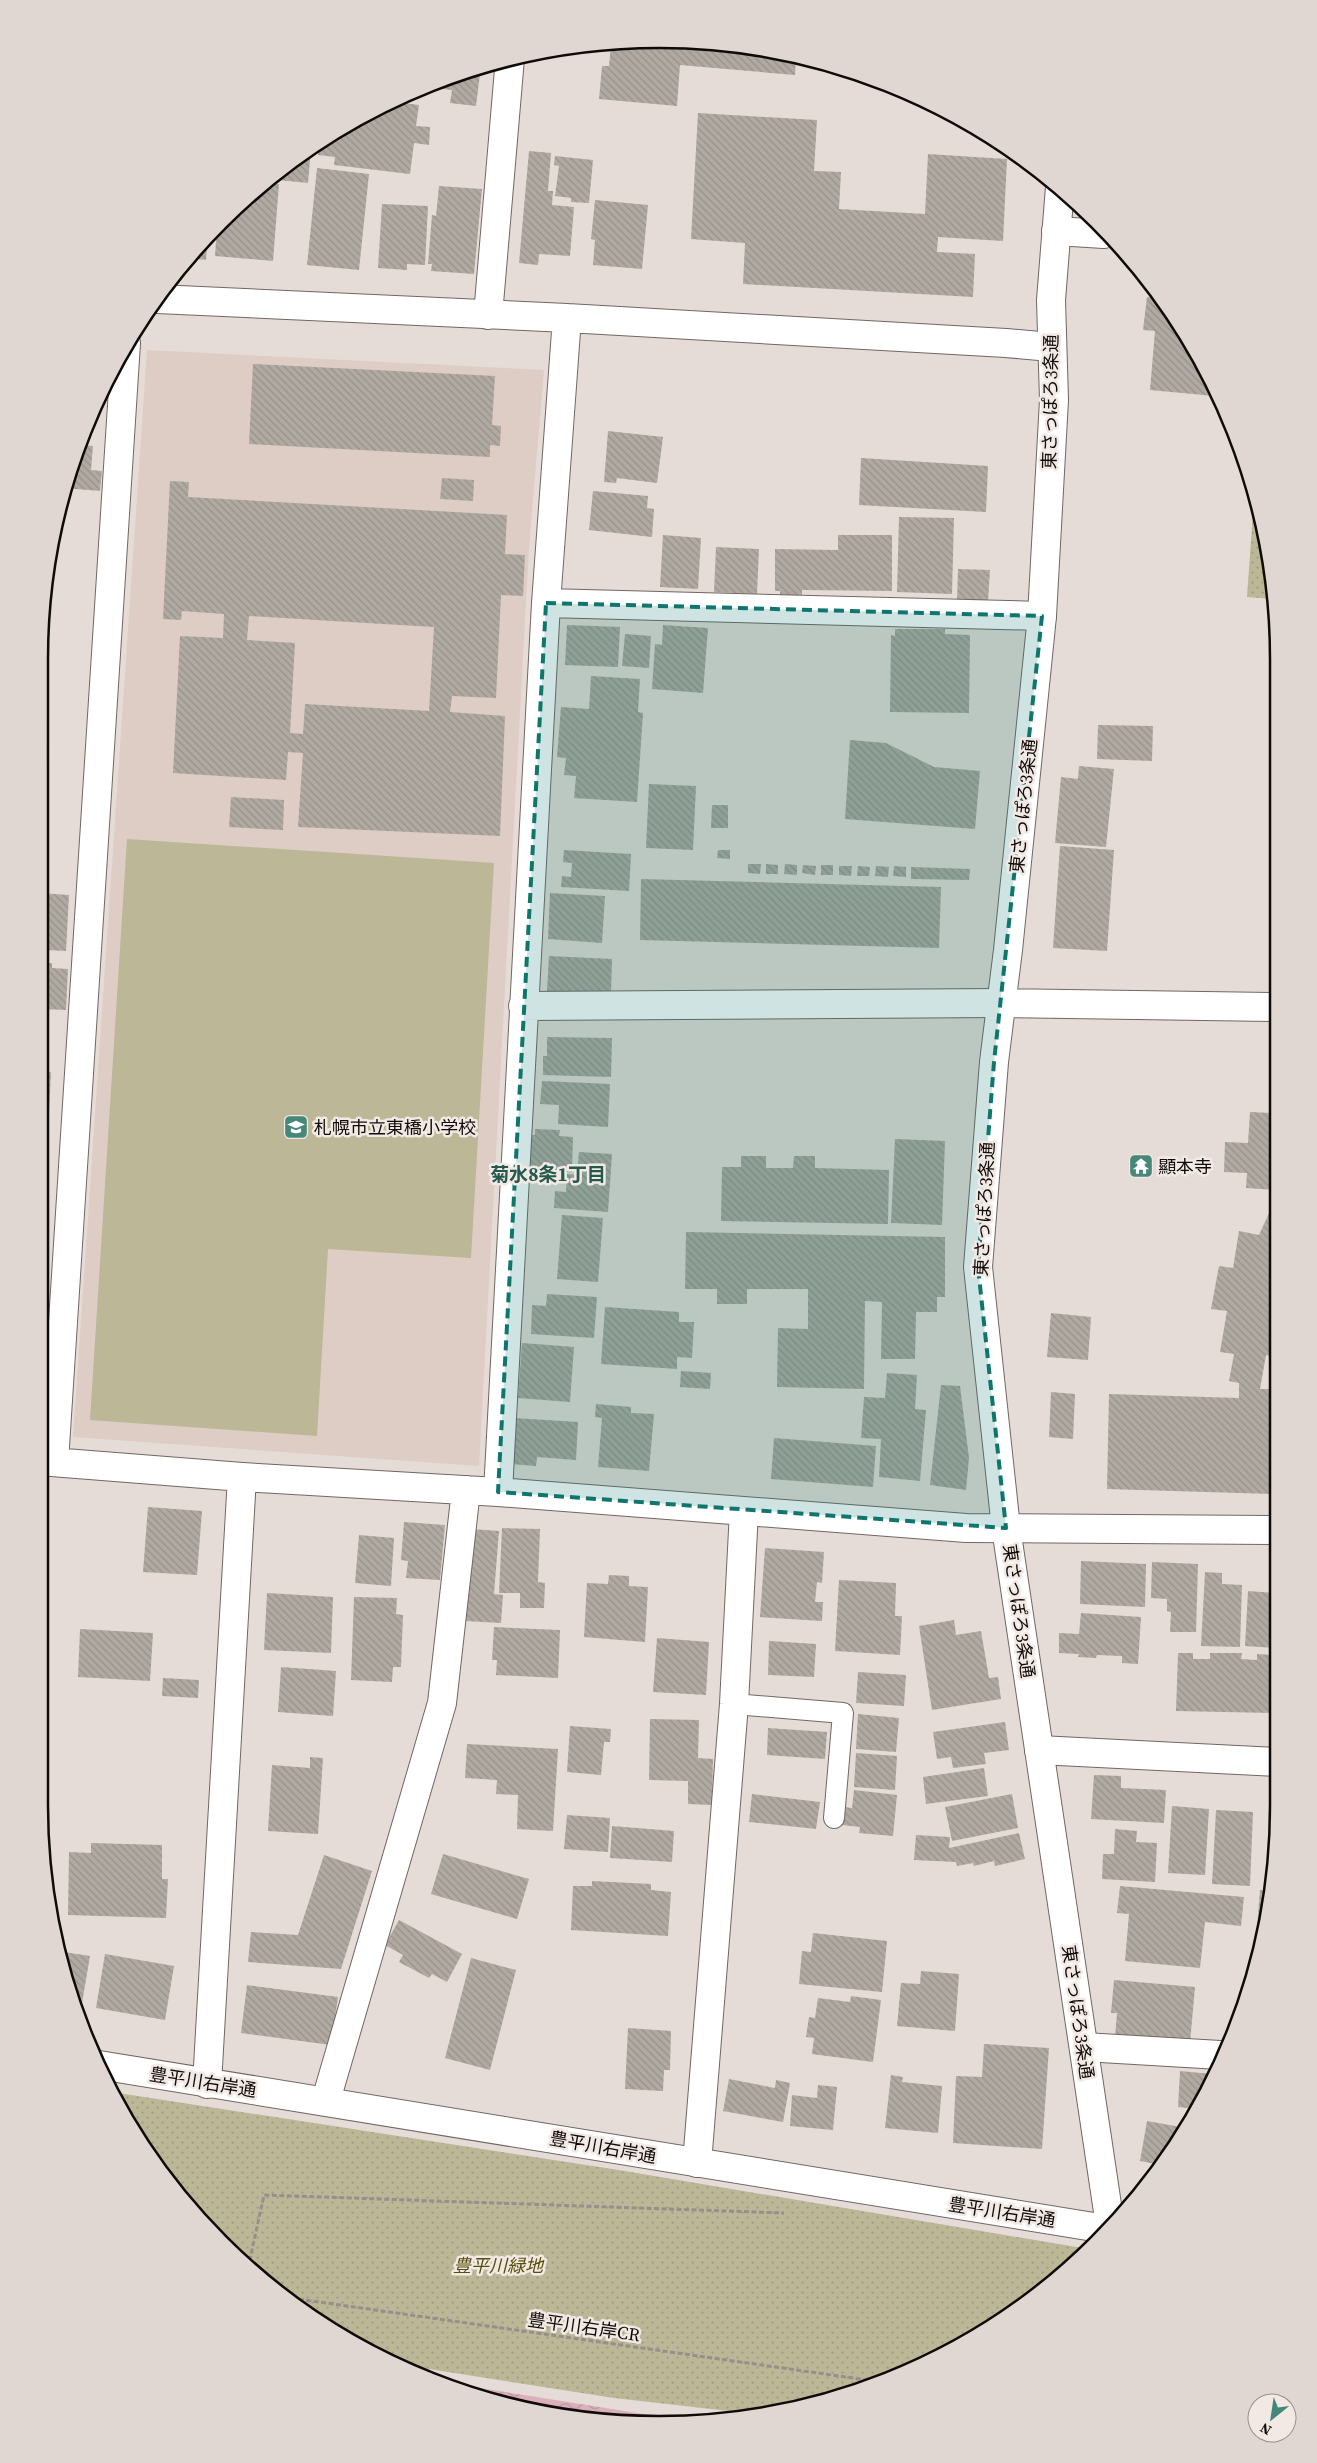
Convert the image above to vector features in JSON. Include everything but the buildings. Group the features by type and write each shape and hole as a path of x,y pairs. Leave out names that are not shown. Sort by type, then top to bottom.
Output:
{"street":[{"path":"488,315 509,66"},
{"name":"東さっぽろ3条通","path":"1059,197 1051,300 1054,400 1042,616 994,1062 978,1267 1006,1528 1109,2217"},
{"path":"1056,231 1098,234"},
{"path":"165,299 567,318 996,342 1051,347"},
{"path":"498,1492 546,604 567,318"},
{"path":"48,1434 125,361"},
{"path":"546,604 1042,616"},
{"path":"523,1006 1001,1003 1270,1007"},
{"path":"48,1462 242,1477 498,1492 966,1528 1270,1530"},
{"path":"207,2084 242,1477"},
{"path":"326,2100 442,1703 466,1490"},
{"path":"697,2163 734,1704 744,1511"},
{"path":"1039,1750 1270,1762"},
{"path":"1084,2047 1215,2055"},
{"name":"豊平川右岸通","path":"107,2066 207,2084 326,2100 697,2163 1099,2228"}],"lane":[{"path":"734,1704 842,1713 834,1818"}],"path":[{"path":"250,2259 264,2195 791,2213"},
{"name":"豊平川右岸CR","path":"301,2299 864,2380"}],"highlighted area":[{"path":"546,603 1042,616 994,1062 978,1267 1006,1528 498,1492"}],"shaded area":[{"name":"札幌市立東橋小学校","path":"147,350 544,370 529,548 479,1466 73,1437"}],"green space":[{"path":"1253,516 1258,539 1266,598 1247,597"},
{"path":"127,839 494,863 471,1258 328,1249 317,1436 90,1420"},
{"name":"豊平川緑地","path":"120,2093 619,2170 1079,2248 998,2313 964,2334 892,2369 855,2383 817,2395 778,2404 728,2411 614,2398 423,2368 353,2334 319,2313 287,2289 226,2237 199,2207 150,2144"}],"water":[{"path":"475,2387 655,2416 579,2410 539,2404"}],"place":[{"name":"札幌市立東橋小学校","path":"296,1127"},
{"name":"顯本寺","path":"1141,1166"}],"district":[{"name":"菊水8条1丁目","path":"548,1174"}]}
